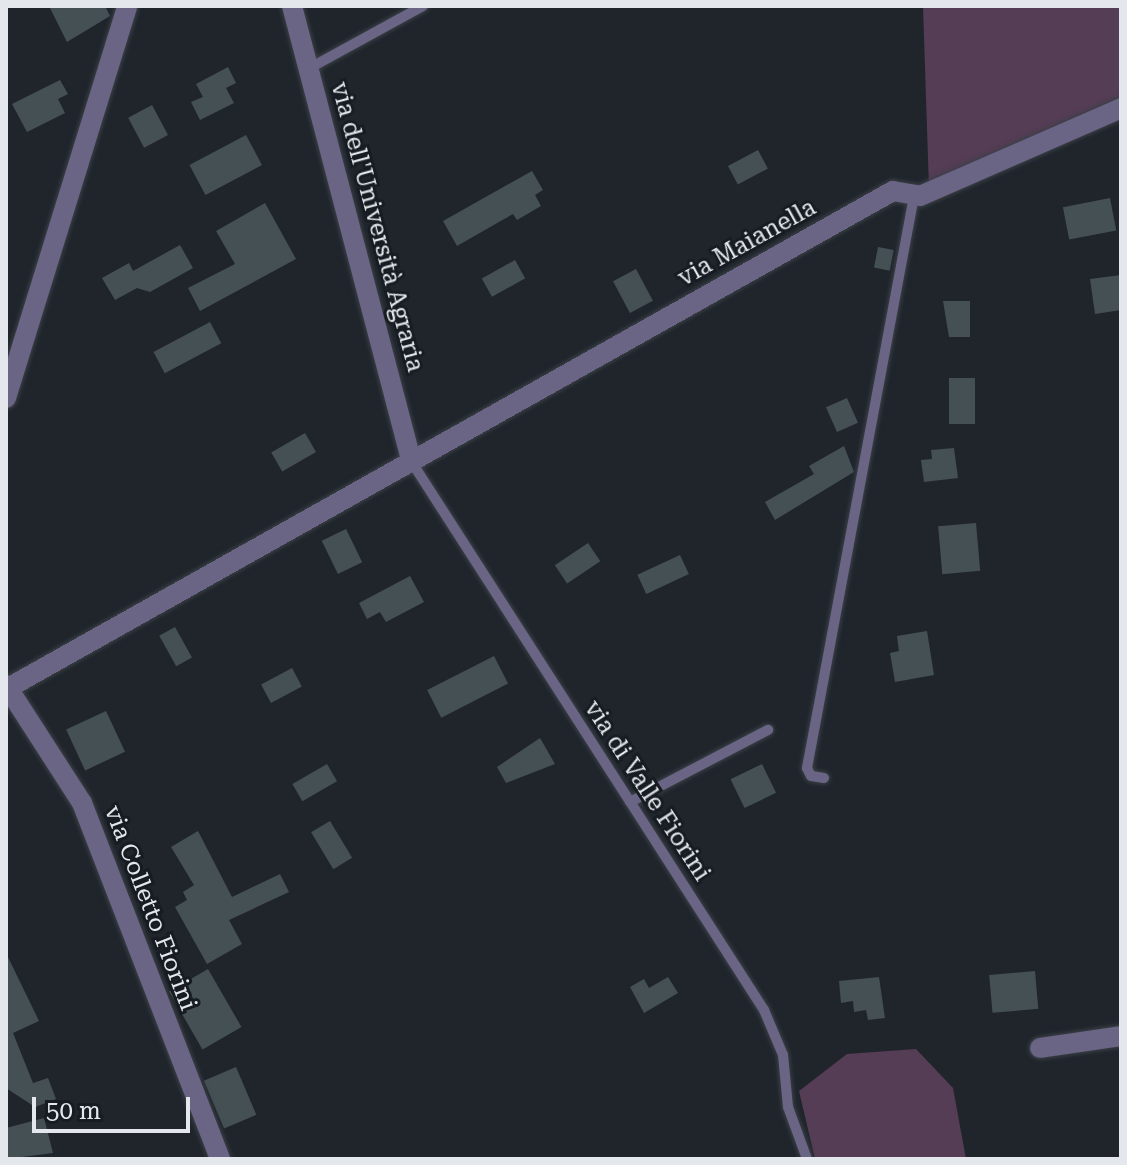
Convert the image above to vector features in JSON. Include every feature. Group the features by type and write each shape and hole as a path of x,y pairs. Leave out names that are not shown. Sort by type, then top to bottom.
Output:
{"street":[{"path":"6,398 127,6"},
{"name":"via dell'Università Agraria","path":"292,6 411,461"},
{"name":"via Maianella","path":"7,687 893,191 914,196 1120,112"},
{"name":"via Colletto Fiorini","path":"7,687 82,803 220,1159"},
{"path":"1040,1048 1121,1036"}],"lane":[{"path":"308,69 423,6"},
{"path":"824,778 811,776 807,768 914,196"},
{"name":"via di Valle Fiorini","path":"411,461 772,1024 783,1055 791,1119 807,1159"},
{"path":"630,802 768,730"}],"shaded area":[{"path":"923,6 1121,6 1121,98 929,188"},
{"path":"916,1049 953,1088 966,1159 815,1159 799,1091 847,1054"}],"building":[{"path":"49,6 105,6 110,16 67,42"},
{"path":"228,67 236,83 226,88 234,103 200,120 191,102 203,97 196,84"},
{"path":"60,80 68,94 58,99 65,113 27,132 12,104"},
{"path":"152,105 168,135 144,148 128,118"},
{"path":"246,135 262,165 205,195 189,165"},
{"path":"758,150 768,169 738,185 728,166"},
{"path":"532,171 543,190 535,195 541,206 517,220 513,214 457,246 443,221"},
{"path":"1110,198 1116,230 1069,240 1063,207"},
{"path":"265,203 296,259 200,311 188,288 235,264 216,231"},
{"path":"180,245 193,268 150,292 137,288 115,300 102,278 129,263 133,271"},
{"path":"878,247 894,250 890,271 874,268"},
{"path":"515,260 525,278 492,297 482,278"},
{"path":"636,269 653,301 630,313 613,281"},
{"path":"1121,275 1121,310 1095,314 1090,279"},
{"path":"943,301 970,301 970,337 949,337"},
{"path":"210,322 221,343 165,373 153,352"},
{"path":"949,378 975,378 975,424 949,424"},
{"path":"847,398 858,423 837,432 826,407"},
{"path":"305,433 316,452 282,472 271,452"},
{"path":"844,446 854,472 775,520 765,502 814,474 809,466"},
{"path":"954,448 958,478 924,482 921,460 932,459 931,450"},
{"path":"976,523 980,571 942,574 938,526"},
{"path":"346,529 362,562 338,574 322,541"},
{"path":"588,543 600,561 567,584 555,565"},
{"path":"680,555 689,574 646,594 637,575"},
{"path":"410,576 424,602 386,622 380,612 367,619 359,603"},
{"path":"175,627 192,658 176,666 159,636"},
{"path":"927,631 934,675 895,682 890,653 899,651 897,636"},
{"path":"494,656 508,684 441,718 427,690"},
{"path":"292,668 302,687 271,703 261,684"},
{"path":"106,711 125,752 85,770 66,730"},
{"path":"540,738 555,764 506,783 497,767"},
{"path":"327,764 337,781 302,801 292,784"},
{"path":"762,764 776,793 745,808 731,779"},
{"path":"330,821 352,858 333,869 311,832"},
{"path":"198,831 232,897 280,874 289,892 229,920 242,944 207,964 175,907 187,900 183,892 194,885 171,847"},
{"path":"6,953 39,1021 13,1033 33,1083 48,1078 56,1099 35,1107 6,1088"},
{"path":"208,969 242,1027 203,1050 169,992"},
{"path":"1035,971 1038,1009 992,1013 989,975"},
{"path":"668,977 678,993 644,1013 630,987 644,979 649,988"},
{"path":"879,977 885,1018 868,1020 866,1010 854,1012 853,1001 841,1003 839,981"},
{"path":"236,1067 256,1115 224,1129 204,1081"},
{"path":"44,1118 53,1153 6,1159 6,1128"}]}
